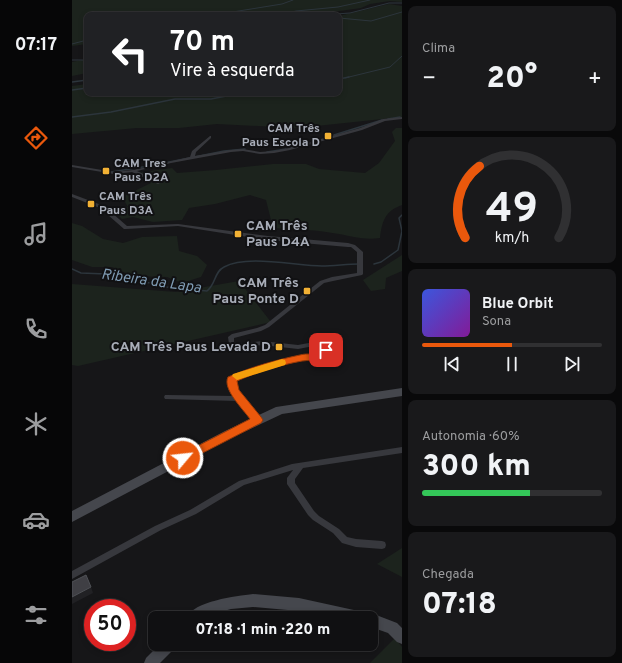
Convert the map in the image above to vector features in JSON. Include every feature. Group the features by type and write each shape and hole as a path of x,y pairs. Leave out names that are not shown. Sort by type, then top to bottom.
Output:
{"main road":[{"path":"72,517 229,434 280,410 402,392"},
{"path":"206,611 217,605 248,601 270,601 327,611"},
{"path":"378,623 392,628 402,637"},
{"path":"151,663 162,651"}],"street":[{"path":"72,166 110,173 133,171 238,150 260,153 290,149 361,129 384,120 402,118"},
{"path":"192,158 194,152 210,137"},
{"path":"133,171 158,183"},
{"path":"72,195 102,207 126,228 178,225 268,238 348,245 353,246 360,252 360,274 322,282 260,330 234,335 231,337 231,343 239,346 262,343 298,347 318,344 324,348 326,353 319,357 294,359 236,376 232,379 232,384 240,398 257,420"},
{"path":"167,397 240,398"},
{"path":"72,575 158,528 193,512 242,483 284,469 402,450"},
{"path":"300,467 291,478 291,484 316,518 333,528 345,540 356,543 382,545"}],"shaded area":[{"path":"72,0 402,0 402,2 390,1 370,4 361,8 332,12 84,12 84,44 72,46"},
{"path":"389,4 402,6 402,117 297,128 217,124 179,128 137,128 72,134 72,86 84,84 84,96 342,96 342,15"},
{"path":"84,60 84,74 72,76 72,62"},
{"path":"396,128 402,128 402,205 396,207 385,217 380,238 374,239 298,229 273,228 266,200 250,195 215,204 189,208 182,220 153,222 133,217 122,219 114,211 128,207 122,197 151,183 137,173 172,168 177,173 273,164 306,164 319,169 365,173 379,163 395,141 392,132"},
{"path":"72,223 82,226 103,239 123,243 142,237 177,236 179,251 197,256 207,265 201,277 182,283 167,277 133,276 112,267 92,267 72,260"},
{"path":"402,255 402,271 386,278 385,289 371,291 363,280"},
{"path":"239,281 271,322 78,366 72,365 72,284 176,292"},
{"path":"402,548 402,577 377,564"},
{"path":"395,638 402,647 402,663 370,663"}],"building":[{"path":"86,575 91,587 72,597 72,582"}],"waterway":[{"path":"233,12 282,4 293,0"},
{"path":"292,12 338,7 370,0"},
{"path":"342,14 389,3 402,3"},
{"path":"342,18 371,21 402,12"},
{"path":"72,44 84,41"},
{"path":"345,78 390,67 402,56"},
{"path":"72,60 84,60"},
{"path":"342,78 349,77"},
{"path":"72,82 84,80"},
{"path":"72,90 84,88"},
{"path":"72,117 111,112 175,99 211,99 226,96"},
{"path":"388,119 400,117"},
{"path":"334,135 382,120"},
{"path":"290,148 304,143"},
{"path":"111,172 224,151 245,149"},
{"path":"267,152 286,149"},
{"path":"374,264 381,262 398,250 402,231 399,218 402,215"},
{"name":"Ribeira da Lapa","path":"72,269 81,273 106,274 134,282 154,283 167,287 207,291 221,269 234,263 245,261 311,266 359,264"}],"slow traffic":[{"path":"237,376 282,363"}],"place":[{"name":"CAM Três Paus Escola D","path":"328,136"},
{"name":"CAM Tres Paus D2A","path":"106,171"},
{"name":"CAM Três Paus D3A","path":"91,204"},
{"name":"CAM Três Paus D4A","path":"238,234"},
{"name":"CAM Três Paus Ponte D","path":"307,291"},
{"name":"CAM Três Paus Levada D","path":"279,347"}],"route":[{"path":"183,458 257,420 235,392 232,379 245,373 294,359 319,357 324,355 326,350"}]}
